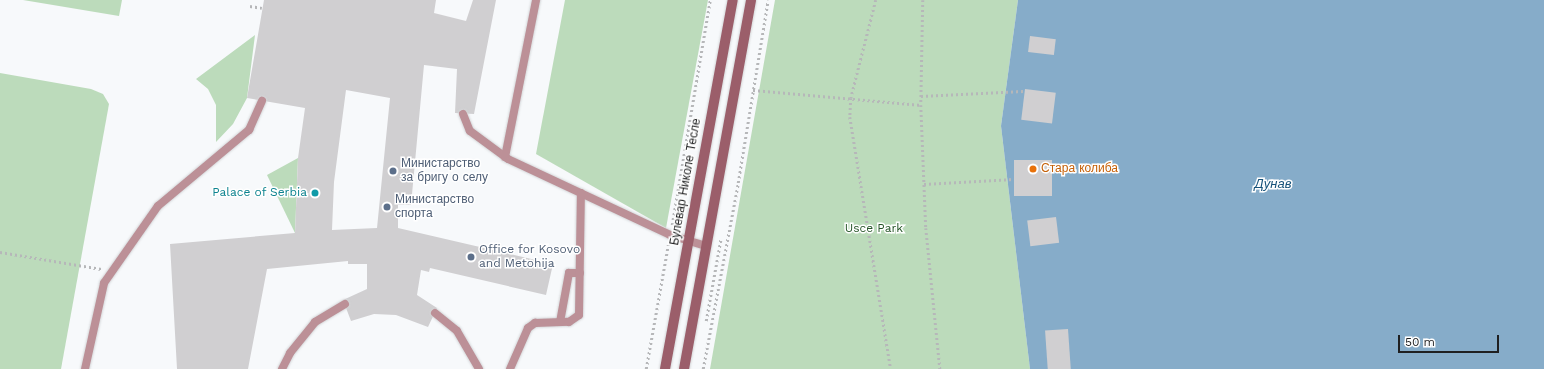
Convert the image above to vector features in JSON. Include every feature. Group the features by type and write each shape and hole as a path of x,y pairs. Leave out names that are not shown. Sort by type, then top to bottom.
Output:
{"main road":[{"name":"Булевар Николе Тесле","path":"665,369 733,0"},
{"path":"684,369 751,0"}],"lane":[{"path":"505,157 536,0"},
{"path":"84,369 104,283 158,206 249,130 262,101"},
{"path":"462,114 470,131 505,157 670,235 706,246"},
{"path":"510,369 528,328 535,322 569,322 579,315 581,193"},
{"path":"560,322 569,273 580,273"},
{"path":"282,369 290,353 315,322 345,304"},
{"path":"435,313 457,331 479,369"}],"path":[{"path":"646,369 710,0"},
{"path":"703,369 768,0"},
{"path":"876,0 851,98 852,124 891,369"},
{"path":"923,0 921,105 924,184 940,369"},
{"path":"250,6 262,8"},
{"path":"752,90 921,105"},
{"path":"921,96 1025,91"},
{"path":"924,184 1014,178"},
{"path":"0,252 113,271"}],"green space":[{"path":"23,0 122,0 119,16"},
{"path":"565,0 708,0 666,228 536,154"},
{"name":"Usce Park","path":"775,0 1018,0 1001,126 1030,369 710,369"},
{"path":"255,35 247,98 233,124 216,142 216,105 208,89 196,79"},
{"path":"0,73 91,89 103,94 109,104 61,369 0,369"},
{"path":"298,158 295,233 267,175"}],"water":[{"name":"Дунав","path":"1018,0 1544,0 1544,369 1030,369 1001,126"}],"building":[{"name":"Palace of Serbia","path":"264,0 436,0 434,13 466,21 473,0 496,0 474,114 455,113 457,69 424,65 411,205 398,205 398,228 553,264 546,295 430,268 429,272 421,270 417,295 437,308 428,327 396,315 374,314 351,321 343,300 367,289 367,264 348,264 348,261 267,269 248,369 177,369 170,244 295,233 298,158 305,108 247,98","holes":["346,90 390,98 377,228 332,230 334,182"]},
{"path":"1030,36 1056,39 1054,55 1028,52"},
{"path":"1025,89 1056,93 1052,124 1021,120"},
{"name":"Стара колиба","path":"1014,160 1052,160 1052,196 1014,196"},
{"path":"1056,217 1059,243 1030,246 1027,221"},
{"path":"1068,329 1071,369 1048,369 1045,331"}],"place":[{"name":"Стара колиба","path":"1033,169"},
{"name":"Министарство за бригу о селу","path":"393,171"},
{"name":"Palace of Serbia","path":"315,193"},
{"name":"Министарство спорта","path":"387,207"},
{"name":"Office for Kosovo and Metohija","path":"471,257"}]}
